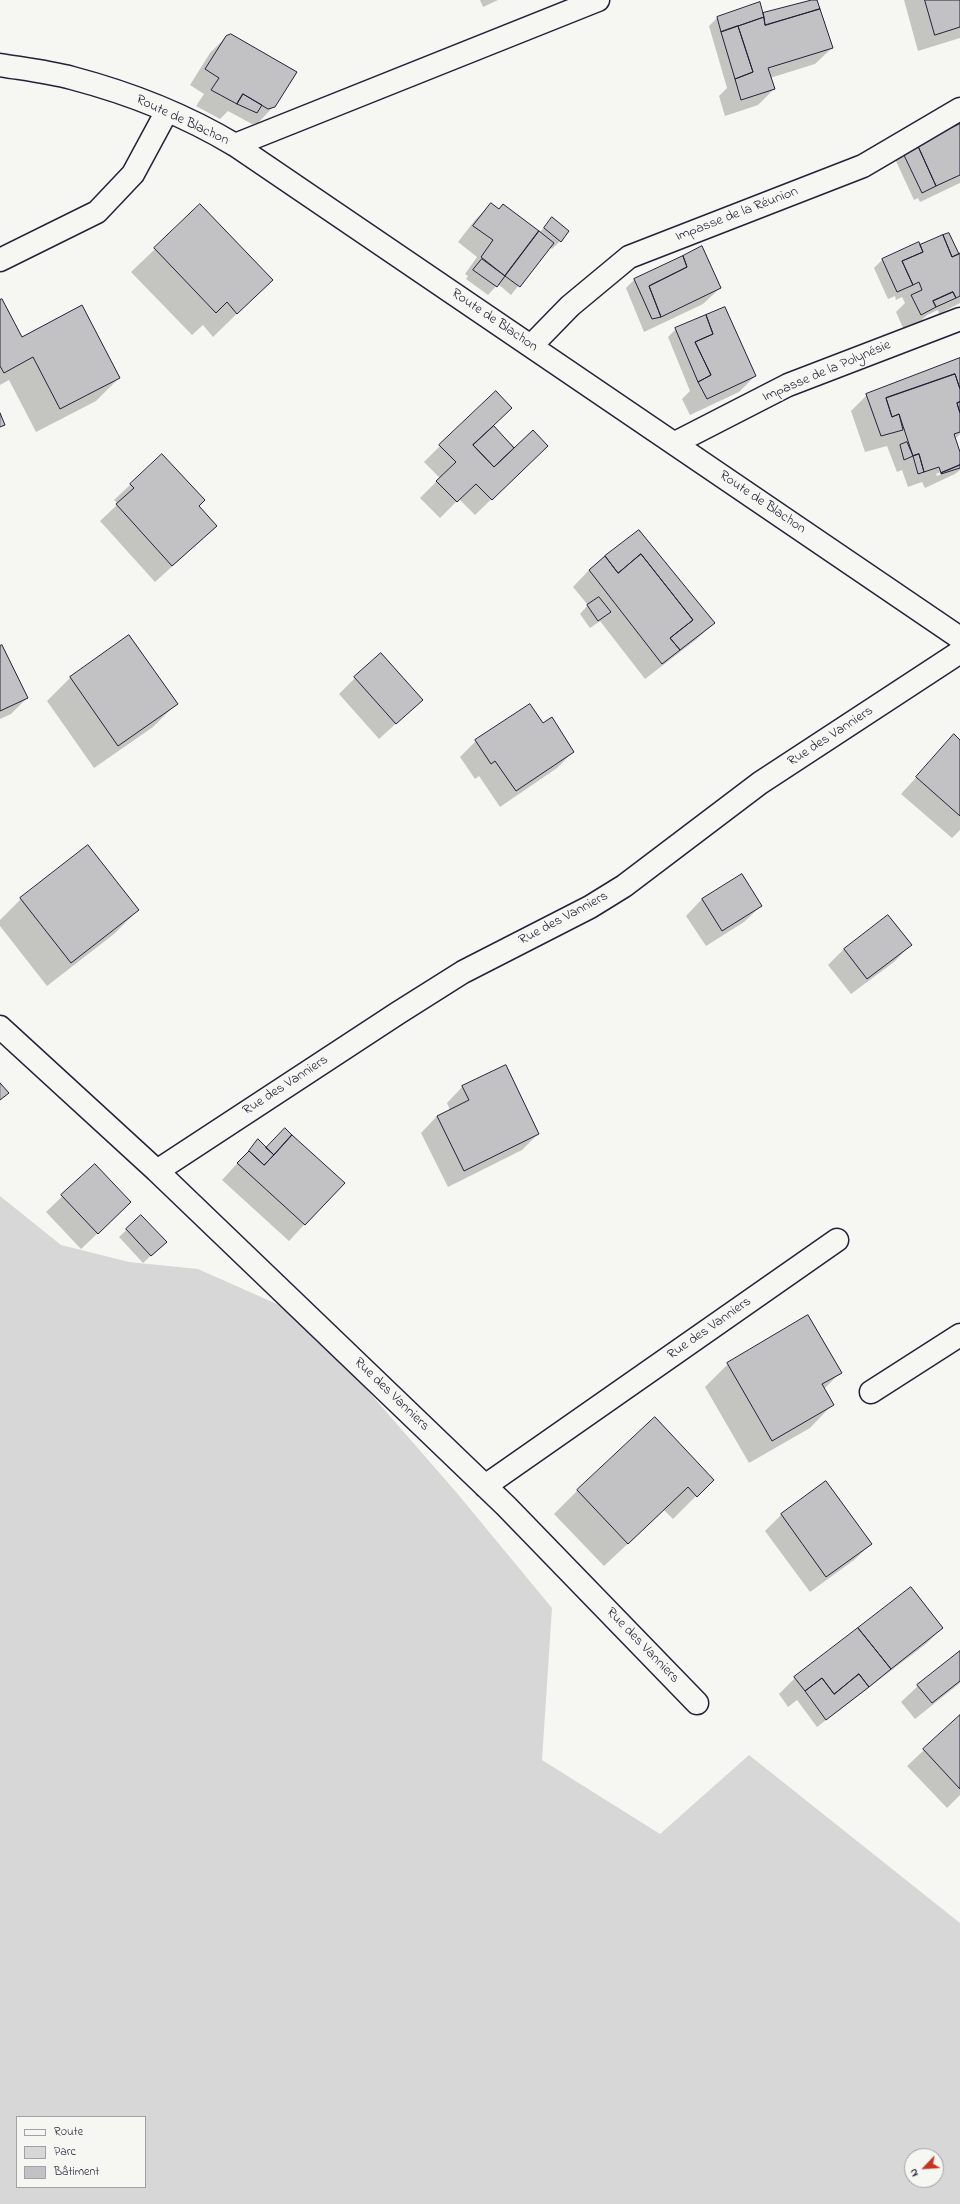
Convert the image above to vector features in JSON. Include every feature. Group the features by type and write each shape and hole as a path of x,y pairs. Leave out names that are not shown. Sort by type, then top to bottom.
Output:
{"street":[{"path":"235,145 598,0"},
{"name":"Route de Blachon","path":"0,65 71,78 117,92 167,111 208,130 235,145 960,638"},
{"name":"Impasse de la Réunion","path":"532,346 570,306 630,257 863,166 960,110"},
{"path":"0,260 97,212 133,174 167,111"},
{"name":"Impasse de la Polynésie","path":"675,443 788,385 960,319"},
{"name":"Rue des Vanniers","path":"157,1171 398,1012 463,972 590,908 618,889 760,783 960,652"},
{"name":"Rue des Vanniers","path":"0,1027 157,1171 486,1486 584,1585 697,1703"},
{"name":"Rue des Vanniers","path":"486,1486 837,1240"},
{"path":"871,1392 960,1335"}],"green space":[{"path":"0,1196 61,1245 129,1262 198,1269 279,1305 342,1361 456,1492 552,1608 542,1760 660,1834 749,1755 960,1923 960,2204 0,2204"}],"building":[{"path":"817,0 820,9 765,25 763,13"},
{"path":"925,0 960,0 960,27 935,35"},
{"path":"760,2 764,17 721,32 717,17"},
{"path":"820,9 833,48 768,68 775,89 741,100 735,79 753,72 738,26 764,17 765,25"},
{"path":"738,26 753,72 735,79 721,32"},
{"path":"231,34 297,72 275,107 268,109 243,94 237,104 211,90 219,78 205,69 226,36"},
{"path":"243,94 262,105 257,113 237,104"},
{"path":"960,124 960,175 936,186 917,144"},
{"path":"917,144 936,186 922,193 902,151"},
{"path":"491,203 499,209 503,204 539,231 505,276 481,257 493,240 473,226"},
{"path":"200,204 273,280 237,314 227,302 216,313 154,248"},
{"path":"552,217 569,231 561,242 544,228"},
{"path":"539,231 554,243 520,287 505,276"},
{"path":"949,233 959,254 952,257 943,235"},
{"path":"943,235 952,257 960,253 960,296 956,298 953,292 933,301 936,307 921,315 911,295 922,290 919,282 913,285 902,261 923,252 920,245"},
{"path":"919,242 923,252 902,261 913,285 897,292 882,259"},
{"path":"702,246 721,288 661,317 649,286 687,267 683,256"},
{"path":"683,256 687,267 649,286 661,317 652,319 634,279"},
{"path":"482,259 505,276 497,287 473,270"},
{"path":"953,292 956,298 936,307 933,301"},
{"path":"2,299 22,337 82,305 120,378 60,409 33,357 4,373 0,366 0,300"},
{"path":"725,307 756,376 707,399 698,382 711,375 695,342 713,334 706,315"},
{"path":"706,315 713,334 695,342 711,375 698,382 675,328"},
{"path":"960,358 960,389 955,374 886,398 892,417 899,414 903,430 881,436 866,394"},
{"path":"955,374 960,389 960,402 957,403 960,413 960,432 954,434 960,452 960,465 941,473 939,467 924,472 919,454 913,456 899,414 892,417 886,398"},
{"path":"496,391 512,408 473,445 494,467 533,430 548,446 492,500 476,484 457,502 436,481 456,462 439,445"},
{"path":"960,402 960,413 957,403"},
{"path":"0,413 5,425 0,427"},
{"path":"494,426 514,448 494,467 473,445"},
{"path":"907,442 913,456 904,460 900,445"},
{"path":"162,454 205,500 199,506 217,526 172,566 116,504 134,488 130,484"},
{"path":"919,454 924,472 918,474 913,456"},
{"path":"960,465 960,468 941,474 941,473"},
{"path":"639,530 715,623 680,650 670,638 693,620 641,554 618,573 605,556"},
{"path":"641,554 693,620 670,638 680,650 662,664 589,570 605,556 618,573"},
{"path":"599,597 611,612 598,621 587,605"},
{"path":"129,635 178,704 118,746 70,677"},
{"path":"2,645 28,698 0,711 0,646"},
{"path":"381,653 423,700 396,724 354,677"},
{"path":"530,704 543,723 552,717 574,752 516,791 495,761 491,764 475,740"},
{"path":"954,734 960,740 960,816 916,777"},
{"path":"88,845 139,910 71,963 20,898"},
{"path":"742,874 762,906 722,931 702,899"},
{"path":"888,915 912,945 867,979 844,949"},
{"path":"506,1065 539,1134 464,1171 437,1116 469,1100 462,1086"},
{"path":"0,1083 9,1093 0,1100"},
{"path":"285,1128 292,1135 274,1155 266,1148"},
{"path":"292,1135 345,1183 305,1225 237,1163 249,1151 264,1165"},
{"path":"258,1139 274,1155 264,1165 249,1151"},
{"path":"95,1164 131,1202 98,1234 61,1195"},
{"path":"141,1215 167,1242 151,1256 126,1229"},
{"path":"808,1315 842,1373 822,1384 834,1405 772,1441 727,1363"},
{"path":"655,1417 714,1480 697,1497 688,1487 628,1544 577,1490"},
{"path":"826,1481 872,1544 826,1577 781,1514"},
{"path":"911,1587 943,1628 891,1669 858,1628"},
{"path":"858,1628 891,1669 869,1687 859,1674 834,1694 822,1678 805,1691 794,1677"},
{"path":"960,1651 960,1681 932,1703 917,1685"},
{"path":"859,1674 869,1687 826,1720 805,1691 822,1678 834,1694"},
{"path":"960,1715 960,1789 923,1749"}]}
